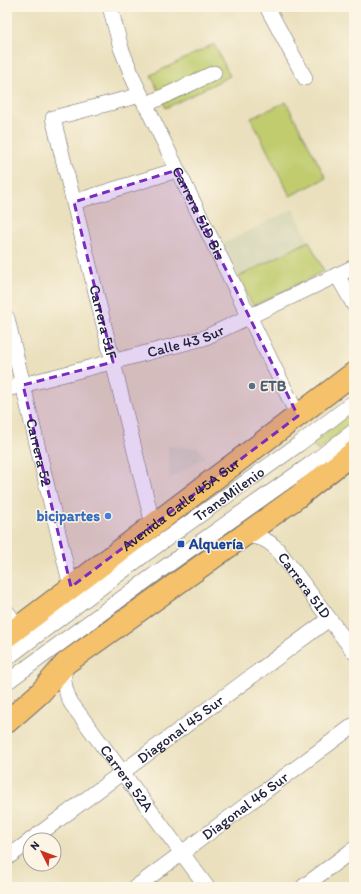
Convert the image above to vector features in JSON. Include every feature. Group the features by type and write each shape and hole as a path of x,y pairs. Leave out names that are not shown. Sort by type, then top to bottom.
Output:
{"highway":[{"name":"Avenida Calle 45A Sur","path":"10,628 71,587 354,374"},
{"path":"7,722 27,706 66,663 296,498 354,452"}],"street":[{"name":"Carrera 51D Bis","path":"110,7 121,48 143,100 298,416"},
{"path":"267,7 305,78"},
{"path":"143,100 214,73"},
{"name":"Carrera 51F","path":"143,100 53,118 153,525"},
{"path":"74,202 177,170"},
{"name":"Calle 43 Sur","path":"7,389 190,342 216,333 354,267"},
{"path":"337,275 354,305"},
{"name":"Carrera 52","path":"7,318 71,587"},
{"name":"TransMilenio","path":"7,658 144,555 299,444 354,402"},
{"name":"TransMilenio","path":"7,682 158,572 312,463 354,431"},
{"name":"Carrera 51D","path":"244,536 255,536 270,541 354,652"},
{"name":"Diagonal 45 Sur","path":"41,832 329,619"},
{"name":"Carrera 52A","path":"66,663 64,687 70,703 206,887"},
{"name":"Diagonal 46 Sur","path":"136,887 354,725"},
{"name":"Diagonal 45 Sur","path":"7,858 22,846"},
{"path":"303,887 354,849"}],"highlighted area":[{"path":"177,170 298,416 71,587 23,385 113,362 74,202"}],"shaded area":[{"path":"293,209 309,241 238,277 222,244"},
{"path":"168,446 198,448 205,457 170,479"}],"green space":[{"path":"214,44 230,76 166,108 151,75"},
{"path":"286,102 326,178 290,196 251,118"},
{"path":"309,241 324,271 253,306 238,277"},
{"path":"354,410 354,422 318,451 312,443"}],"place":[{"name":"ETB","path":"252,386"},
{"name":"bicipartes","path":"108,516"},
{"name":"Alquería","path":"181,544"}]}
